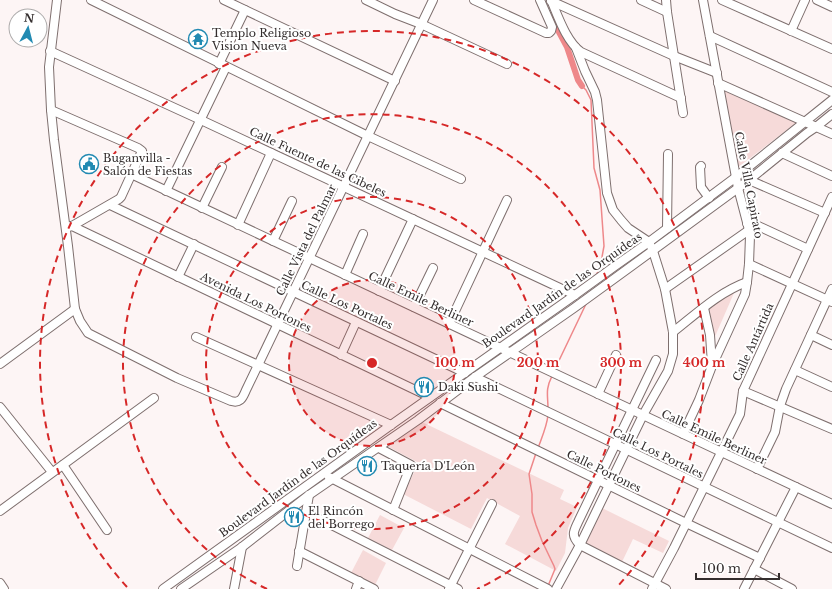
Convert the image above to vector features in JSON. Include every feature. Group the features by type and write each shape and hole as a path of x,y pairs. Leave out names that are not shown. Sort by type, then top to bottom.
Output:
{"street":[{"path":"0,364 75,309 68,246 69,227 54,140 51,110 49,68 57,0"},
{"path":"91,0 368,136 461,179"},
{"path":"224,0 394,81"},
{"path":"366,0 507,64"},
{"name":"Calle Vista del Palmar","path":"75,309 80,321 88,333 177,378 231,401 239,402 294,292 433,0"},
{"path":"474,0 546,33 549,33 552,27 540,0"},
{"path":"551,0 560,22 574,45 595,92 606,189 613,210 628,228 649,242 665,289 673,332 673,354 668,371 643,415 580,545 556,589"},
{"path":"551,0 674,56 717,73"},
{"path":"641,0 667,12"},
{"path":"666,0 683,113"},
{"name":"Calle Villa Capirato","path":"683,434 700,400 712,366 745,294 748,282 749,264 750,236 738,188 703,0"},
{"path":"722,0 832,49"},
{"path":"791,31 805,0"},
{"path":"817,0 832,7"},
{"path":"166,191 201,120 245,10"},
{"path":"710,36 832,92"},
{"path":"574,45 581,52 681,98"},
{"name":"Calle Fuente de las Cibeles","path":"50,51 414,219 575,296"},
{"path":"718,83 832,134"},
{"name":"Boulevard Jardín de las Orquídeas","path":"163,589 649,242 736,177 832,100"},
{"path":"51,110 141,150 121,197 110,205 69,227"},
{"name":"Boulevard Jardín de las Orquídeas","path":"181,589 242,547 309,495 379,448 509,352 574,308 653,251 750,180 832,114"},
{"path":"238,225 271,153"},
{"path":"782,153 832,176"},
{"path":"667,228 668,154"},
{"path":"701,166 701,186 708,198"},
{"path":"202,208 222,167"},
{"name":"Calle Emile Berliner","path":"131,174 832,504"},
{"path":"750,180 825,213"},
{"name":"Calle Antártida","path":"654,586 740,414 743,391 832,197"},
{"path":"273,241 292,200"},
{"path":"449,324 507,200"},
{"name":"Calle Los Portales","path":"110,205 465,373"},
{"path":"379,291 414,219"},
{"path":"665,289 748,226 756,225 808,249"},
{"name":"Avenida Los Portones","path":"69,227 278,324 430,398"},
{"path":"345,275 363,234"},
{"path":"178,277 194,244"},
{"path":"749,264 829,301"},
{"path":"414,307 433,268"},
{"path":"673,332 724,293 748,282"},
{"path":"757,469 775,432 780,406 794,370 829,301 832,289"},
{"path":"704,308 710,335 712,366"},
{"path":"341,355 356,322"},
{"path":"811,335 832,345"},
{"path":"196,337 391,425"},
{"path":"598,394 616,355"},
{"path":"656,360 575,529 574,535 575,540 580,545 654,586 666,589"},
{"path":"794,370 832,387"},
{"name":"Calle Los Portales","path":"475,377 832,548"},
{"path":"743,391 832,429"},
{"path":"0,511 154,398"},
{"name":"Calle Portones","path":"440,403 760,558"},
{"path":"0,407 52,472"},
{"path":"379,448 411,465 393,510"},
{"path":"63,465 107,530"},
{"path":"323,474 543,588"},
{"path":"744,589 796,487"},
{"path":"297,566 309,495"},
{"path":"306,512 452,588 469,549 492,504"},
{"path":"234,589 242,547"},
{"path":"299,551 358,585 374,589"},
{"path":"754,569 792,589"},
{"path":"0,583 4,589"}],"shaded area":[{"path":"720,86 797,122 736,169"},
{"path":"737,286 710,348 703,304"},
{"path":"422,422 564,490 560,499 577,507 568,528 565,553 556,571 505,544 520,516 487,498 471,529 403,494 419,463 387,446"},
{"path":"602,508 669,541 663,553 633,539 621,564 583,544"},
{"path":"380,515 404,528 392,550 368,538"},
{"path":"363,550 386,563 375,585 351,573"}],"waterway":[{"path":"552,19 567,47 578,80 582,86"},
{"path":"582,86 586,90 591,100 594,168 600,190 604,246 597,274"},
{"path":"554,371 586,304"},
{"path":"548,409 547,396 552,376"},
{"path":"538,448 548,415"},
{"path":"536,453 529,474 532,494 532,512 542,541 555,569 548,586"}],"place":[{"name":"Templo Religioso Vision Nueva","path":"198,39"},
{"name":"Buganvilla - Salón de Fiestas","path":"89,164"},
{"name":"Daki Sushi","path":"424,387"},
{"name":"Taquería D'León","path":"367,466"},
{"name":"El Rincón del Borrego","path":"294,517"}]}
